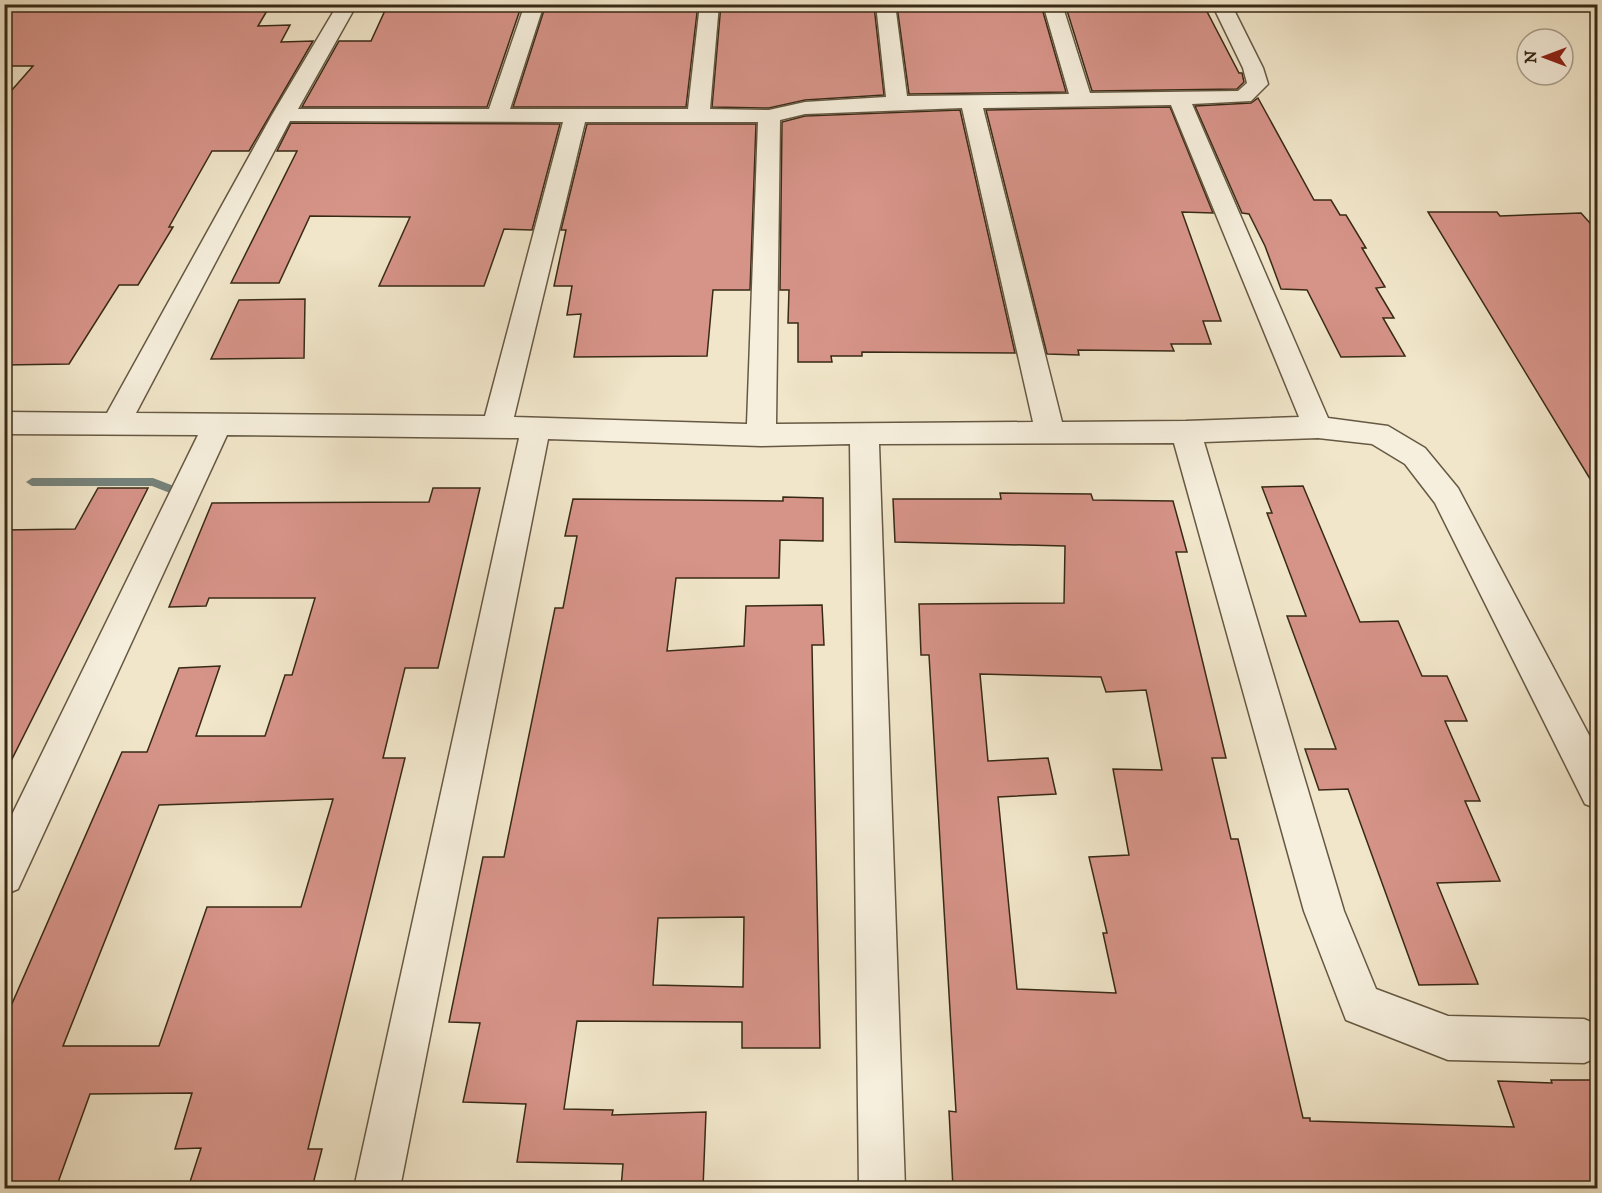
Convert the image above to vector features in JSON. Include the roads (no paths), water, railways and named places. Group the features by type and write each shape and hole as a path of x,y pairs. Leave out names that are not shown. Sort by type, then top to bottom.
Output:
{"street":[{"path":"117,422 283,115 348,4"},
{"path":"497,116 535,4"},
{"path":"698,117 710,4"},
{"path":"885,4 897,103"},
{"path":"1052,4 1081,99"},
{"path":"283,115 769,116 805,108 897,103 1245,97 1258,84 1253,68 1221,4"},
{"path":"1179,99 1318,427"},
{"path":"971,101 1050,431"},
{"path":"497,428 576,115"},
{"path":"761,435 769,116"},
{"path":"4,423 117,422 497,428 761,435 1050,431 1186,432 1318,427 1378,434 1415,456 1447,496 1598,790"},
{"path":"4,875 218,425"},
{"path":"377,1188 536,430"},
{"path":"1186,432 1324,911 1361,1005 1448,1038 1584,1041"},
{"path":"864,433 882,1188"}],"waterway":[{"path":"32,482 153,482 175,491"}]}
